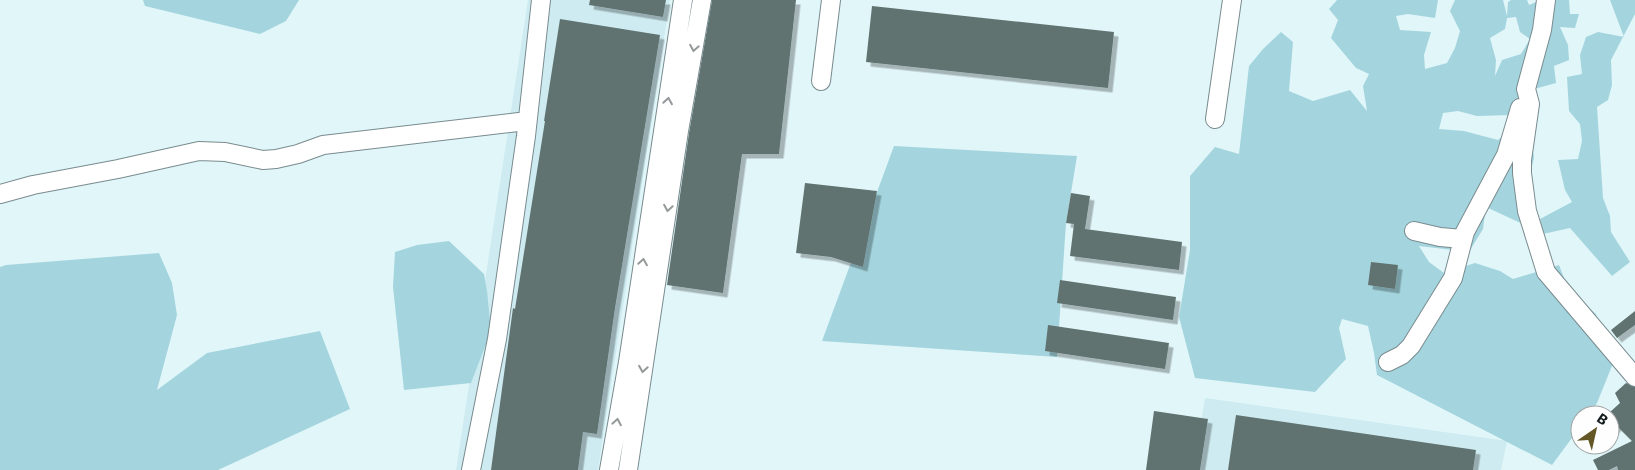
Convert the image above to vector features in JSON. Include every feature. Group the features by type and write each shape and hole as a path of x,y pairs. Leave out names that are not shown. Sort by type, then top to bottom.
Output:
{"street":[{"path":"471,470 497,338 542,0"},
{"path":"609,470 628,362 683,0"},
{"path":"628,470 678,140 702,0"},
{"path":"821,81 831,0"},
{"path":"1215,120 1232,0"},
{"path":"1388,362 1407,351 1425,326 1452,278 1468,224 1506,155 1542,30 1546,0"},
{"path":"1526,88 1530,104 1522,160 1522,184 1533,235 1546,272 1635,377"},
{"path":"0,194 199,151 225,152 263,160 276,159 323,145 527,122"},
{"path":"1414,231 1440,237 1462,239"}],"shaded area":[{"path":"143,0 299,0 286,21 260,34 145,6"},
{"path":"528,0 670,0 598,470 456,470"},
{"path":"1337,0 1438,0 1435,18 1408,14 1396,16 1400,30 1431,32 1424,55 1425,69 1447,63 1455,48 1460,31 1450,11 1455,0 1503,0 1507,16 1508,2 1511,0 1527,0 1529,5 1541,0 1569,0 1570,14 1579,14 1575,28 1560,27 1568,45 1569,60 1554,66 1556,83 1523,92 1512,115 1477,116 1458,111 1443,113 1439,129 1464,131 1498,140 1513,126 1531,133 1534,158 1528,182 1527,226 1486,207 1483,229 1469,252 1419,246 1429,262 1444,273 1475,263 1500,271 1513,279 1559,265 1569,291 1596,314 1601,341 1618,351 1596,405 1570,405 1570,441 1552,465 1377,375 1368,326 1342,319 1339,328 1346,359 1315,392 1195,378 1179,317 1190,250 1190,176 1215,147 1239,154 1249,66 1281,32 1293,42 1289,91 1313,101 1350,90 1367,111 1363,86 1369,74 1356,68 1331,38 1338,20 1329,9","holes":["1516,17 1520,32 1530,39 1521,54 1502,60 1495,76 1496,60 1490,38 1505,29 1507,18"]},
{"path":"1610,0 1635,0 1635,14 1624,36"},
{"path":"1598,32 1623,37 1611,60 1612,85 1608,100 1597,107 1603,198 1610,216 1611,232 1630,262 1612,276 1570,228 1543,234 1540,219 1572,202 1565,190 1558,160 1578,159 1582,141 1580,124 1569,111 1567,77 1582,74 1580,55 1586,37"},
{"path":"894,146 1077,156 1066,223 1057,357 822,341"},
{"path":"449,241 484,274 491,331 471,383 404,390 393,287 395,252 417,245"},
{"path":"159,253 172,283 177,315 157,390 207,353 320,331 350,409 218,470 0,470 0,267"},
{"path":"1205,398 1507,441 1501,470 1193,470"}],"building":[{"path":"590,0 666,0 663,17 589,5"},
{"path":"712,0 796,0 779,154 742,154 723,293 667,285 689,133"},
{"path":"872,6 1114,32 1108,88 866,62"},
{"path":"560,19 660,35 615,308 597,434 583,432 578,470 491,470 513,308 515,309"},
{"path":"805,183 877,191 863,267 831,257 796,253"},
{"path":"1071,193 1090,196 1085,229 1182,242 1179,270 1070,256 1074,224 1066,223"},
{"path":"1371,262 1398,265 1395,289 1368,285"},
{"path":"1060,280 1176,297 1173,320 1057,303"},
{"path":"1635,311 1635,325 1617,338 1611,330"},
{"path":"1048,325 1169,343 1165,369 1045,351"},
{"path":"1626,383 1635,387 1635,470 1618,470 1617,466 1609,470 1598,470 1593,460 1603,455 1620,455 1620,447 1632,441 1620,429 1620,405 1618,405 1620,403 1615,393"},
{"path":"1154,411 1208,419 1200,470 1146,470"},
{"path":"1236,415 1476,450 1473,470 1228,470"}]}
